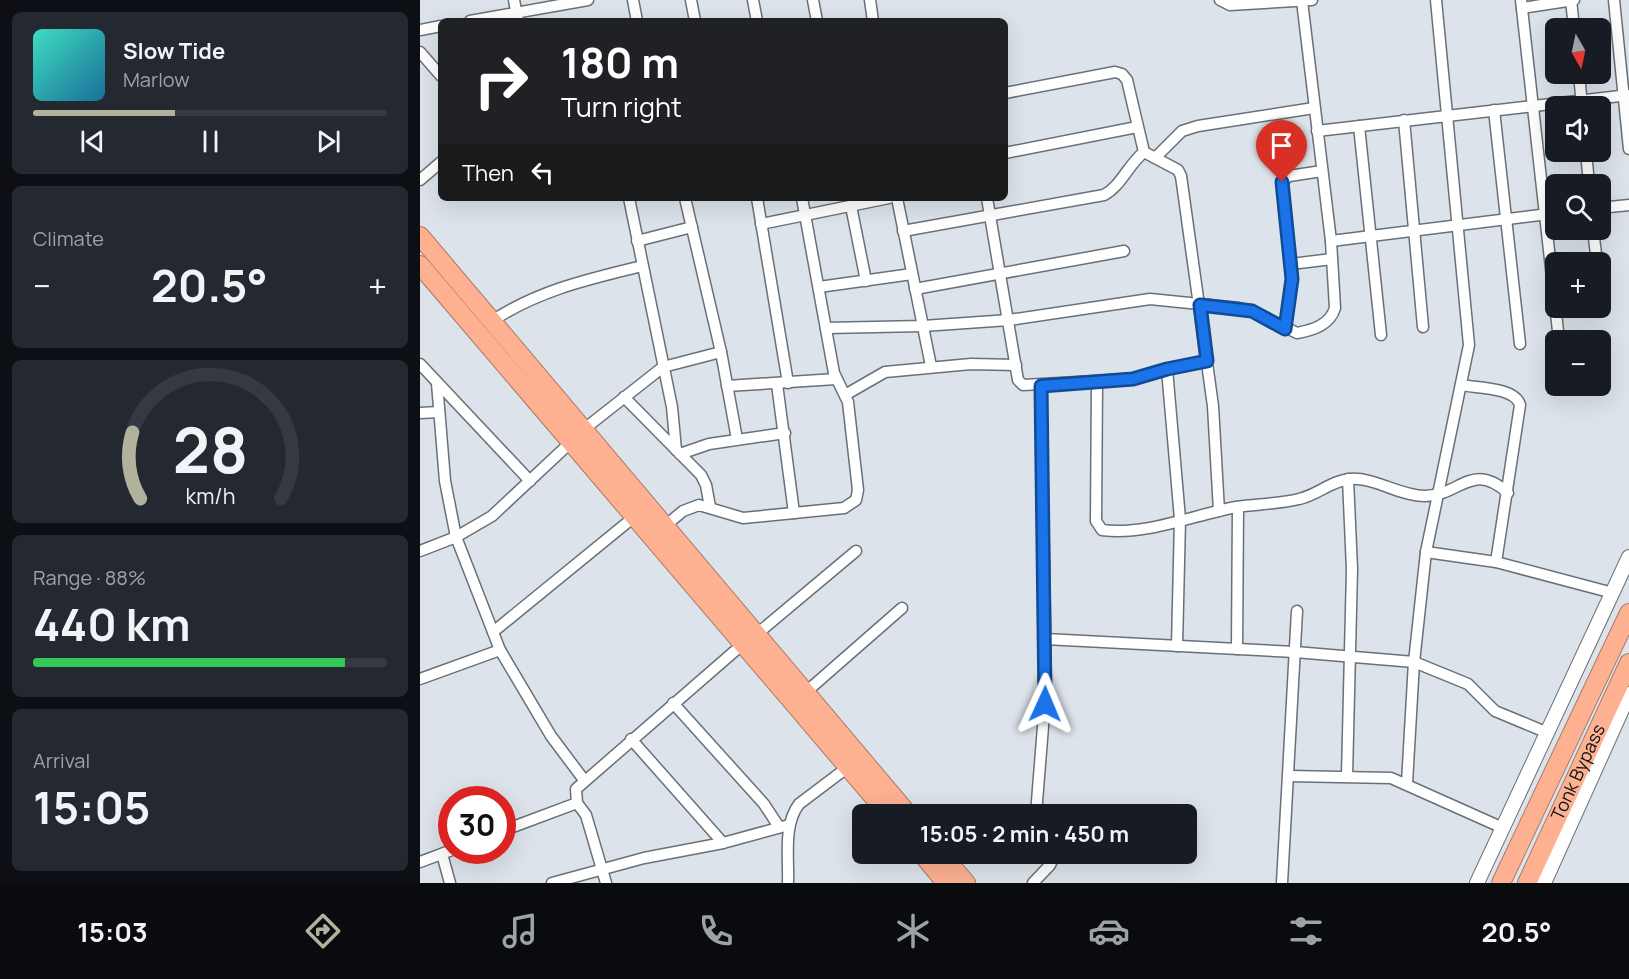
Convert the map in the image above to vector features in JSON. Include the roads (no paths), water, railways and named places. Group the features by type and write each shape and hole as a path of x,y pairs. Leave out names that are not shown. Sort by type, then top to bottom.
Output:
{"highway":[{"path":"420,237 492,321 634,518 806,692 900,804"},
{"path":"423,274 665,526 848,767 879,804"},
{"path":"1501,883 1629,613"},
{"name":"Tonk Bypass","path":"1527,883 1629,663"},
{"path":"930,864 946,883"},
{"path":"950,864 966,883"}],"street":[{"path":"514,0 517,17 588,0"},
{"path":"633,0 636,18"},
{"path":"691,0 694,18"},
{"path":"753,0 756,18"},
{"path":"813,0 816,18"},
{"path":"870,0 873,18"},
{"path":"826,328 923,326 1009,320 1150,299 1252,311 1297,333 1308,331 1325,323 1333,316 1332,259 1314,108 1307,0 1230,5 1220,0"},
{"path":"1407,783 1413,662 1426,552 1469,345 1460,225 1436,0"},
{"path":"1545,182 1521,4 1572,0 1573,18"},
{"path":"1614,0 1626,95 1629,149"},
{"path":"420,30 438,27"},
{"path":"420,52 438,73"},
{"path":"1008,92 1115,72 1122,74 1127,80 1144,152 1178,170 1181,176 1213,406 1219,511"},
{"path":"1611,98 1626,95"},
{"path":"1317,131 1545,105"},
{"path":"1155,158 1182,131 1198,126 1314,108"},
{"path":"1494,110 1520,344"},
{"path":"1404,120 1424,327"},
{"path":"1359,126 1381,335"},
{"path":"1008,152 1137,127"},
{"path":"903,231 1104,195 1113,191 1125,171 1144,152"},
{"path":"420,180 438,165"},
{"path":"1285,329 1292,286 1282,182 1289,176 1322,171"},
{"path":"630,201 672,407 678,452"},
{"path":"686,201 721,352 737,439"},
{"path":"757,201 783,383 785,433 794,513"},
{"path":"665,526 691,507 710,507 743,518 844,508 856,500 858,490 845,395 836,380 803,201"},
{"path":"761,224 875,201"},
{"path":"898,201 931,366"},
{"path":"988,201 1018,380 1023,385 1041,386 1133,379 1207,361"},
{"path":"1611,207 1629,205"},
{"path":"851,206 866,280"},
{"path":"1331,242 1545,215"},
{"path":"638,241 692,227"},
{"path":"1552,240 1558,330"},
{"path":"915,289 1124,251"},
{"path":"1291,264 1332,259"},
{"path":"492,321 518,303 544,292 642,266"},
{"path":"819,287 912,274"},
{"path":"420,551 456,537 492,516 577,436 663,368 721,352"},
{"path":"420,364 530,481"},
{"path":"845,395 885,372 931,366 1016,365"},
{"path":"1167,369 1180,519 1177,646"},
{"path":"728,386 836,380"},
{"path":"1096,381 1097,527 1111,531 1146,529 1180,519 1238,507 1298,500 1330,484 1348,479 1362,479 1387,488 1424,496 1470,479 1484,478 1496,483 1508,493"},
{"path":"437,383 445,481 456,537 500,650 551,736 584,780"},
{"path":"1461,385 1507,393 1519,400 1508,493 1496,562"},
{"path":"1037,804 1046,689 1041,386"},
{"path":"624,397 701,475 706,485 710,507"},
{"path":"420,414 439,412"},
{"path":"678,452 737,439 785,433"},
{"path":"1347,776 1352,569 1348,479"},
{"path":"1237,649 1238,507"},
{"path":"493,632 634,518"},
{"path":"606,883 586,815 577,803 576,789 673,703 856,551"},
{"path":"1426,552 1496,562 1612,593"},
{"path":"1477,883 1629,557"},
{"path":"806,692 902,608"},
{"path":"1282,883 1298,611"},
{"path":"1045,639 1295,652 1413,662 1468,684 1495,711 1548,733"},
{"path":"420,679 500,650"},
{"path":"1544,883 1629,694"},
{"path":"673,703 784,826"},
{"path":"631,739 723,843"},
{"path":"788,883 784,826 799,804 848,767"},
{"path":"1289,776 1377,776 1407,783 1503,828"},
{"path":"516,826 577,803"},
{"path":"552,883 601,868 723,843 784,826"},
{"path":"420,862 438,855"},
{"path":"448,864 450,883"},
{"path":"1033,883 1050,864"}]}
